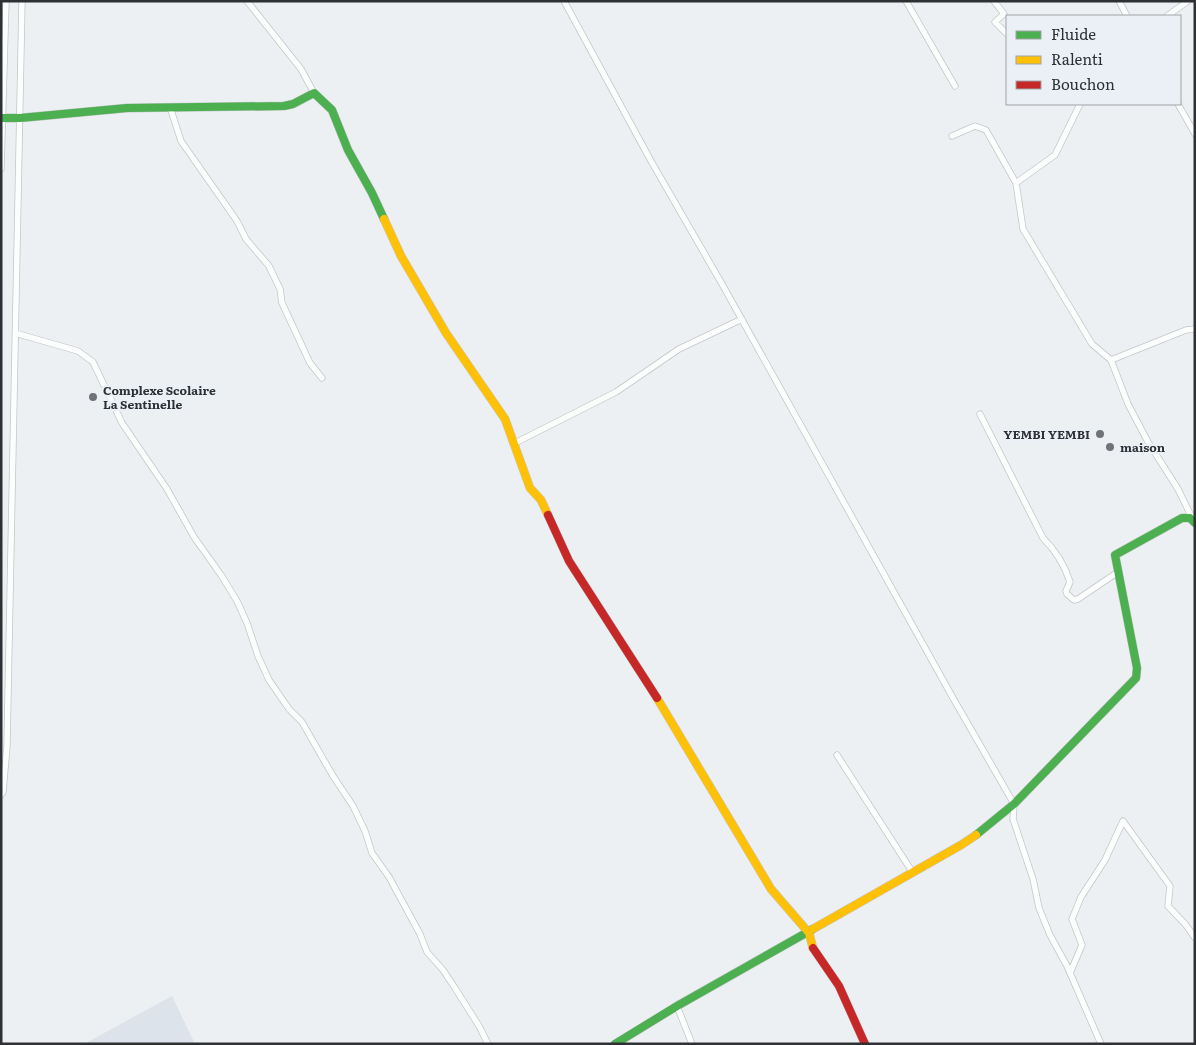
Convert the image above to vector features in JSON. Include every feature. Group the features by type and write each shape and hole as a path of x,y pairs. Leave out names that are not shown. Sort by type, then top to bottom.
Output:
{"street":[{"path":"1,169 6,1"},
{"path":"1,795 3,792 7,746 22,1"},
{"path":"248,1 301,69 314,93 332,110 348,150 372,193 401,256 446,333 504,420 530,488 541,500 574,570 620,639 689,750 771,889 809,933 813,948 839,986 865,1044"},
{"path":"564,1 651,161 742,319 887,582 1014,804 1013,819 1039,908 1101,1044"},
{"path":"906,1 955,86"},
{"path":"994,1 1004,14 994,22 1006,33"},
{"path":"1119,1 1127,15"},
{"path":"1168,15 1188,1"},
{"path":"2,118 128,108 284,106 293,104 314,93"},
{"path":"1016,183 1055,155 1080,105"},
{"path":"1179,105 1195,134"},
{"path":"170,107 181,141 237,221 246,239 269,266 280,289 282,303 310,363 322,378"},
{"path":"952,136 975,126 986,130 1016,183 1023,229 1092,344 1111,360 1128,404 1148,442 1178,489 1194,522"},
{"path":"513,444 616,392 679,349 742,319"},
{"path":"1111,360 1186,330 1195,329"},
{"path":"15,333 78,351 93,362 122,423 167,489 194,537 237,601 269,680 289,709 302,722 333,776 353,806 366,831 372,853 389,877 420,934 427,952 451,982 488,1044"},
{"path":"980,414 1043,538 1052,547 1066,571 1070,582 1066,591 1067,594 1074,600 1078,599 1118,572"},
{"path":"615,1044 677,1006 809,933 961,845 1014,804 1136,678 1137,668 1118,572 1114,561 1115,555 1182,518 1190,518 1194,522"},
{"path":"837,755 913,873"},
{"path":"1070,973 1082,945 1072,919 1081,897 1104,860 1123,821 1170,886 1168,906 1186,925 1195,938"},
{"path":"677,1006 692,1044"}],"shaded area":[{"path":"172,996 195,1044 84,1044"}],"traffic: fast":[{"path":"2,118 127,108 284,106 293,104 314,93 332,110 348,150 384,219"},
{"path":"976,835 1014,804 1136,678 1137,668 1115,555 1182,518 1190,518 1195,523"},
{"path":"615,1044 677,1006 813,929"}],"traffic: slow":[{"path":"384,219 401,256 446,333 505,419 530,488 541,500 548,515"},
{"path":"657,698 771,889 809,933 813,948"},
{"path":"813,929 976,835"}],"traffic: jam":[{"path":"548,515 569,561 657,698"},
{"path":"813,948 839,986 865,1044"}],"place":[{"name":"Complexe Scolaire La Sentinelle","path":"93,397"},
{"name":"YEMBI YEMBI","path":"1100,434"},
{"name":"maison","path":"1110,447"}]}
